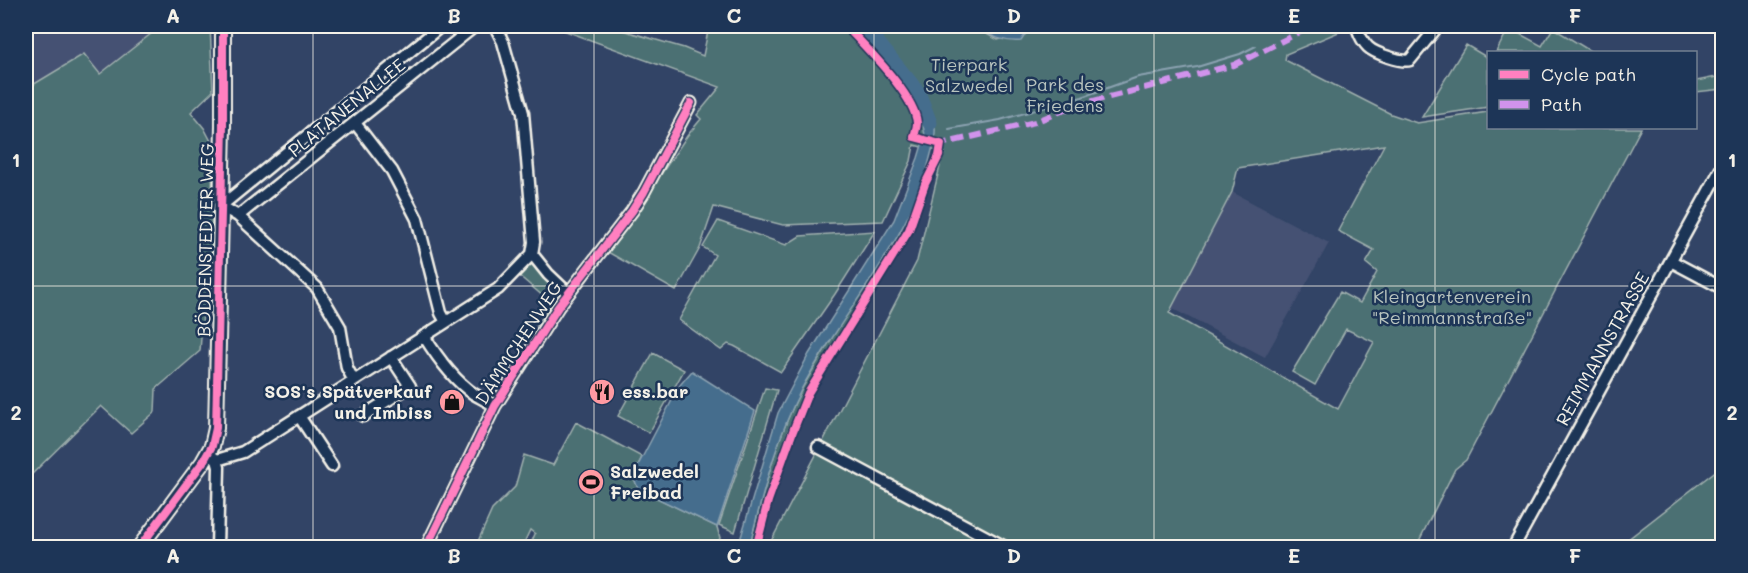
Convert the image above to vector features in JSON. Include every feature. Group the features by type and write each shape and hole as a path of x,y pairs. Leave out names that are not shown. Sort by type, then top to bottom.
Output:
{"street":[{"name":"BÖDDENSTEDTER WEG","path":"217,548 219,481 213,457 218,417 223,26"},
{"name":"PLATANENALLEE","path":"221,206 441,26"},
{"name":"PLATANENALLEE","path":"238,216 476,26"},
{"path":"139,548 213,457 243,452 498,289 532,254 534,242 523,112 503,42 495,26"},
{"path":"1362,26 1358,30 1359,34 1369,49 1403,62 1410,60 1437,26"},
{"name":"DÄMMCHENWEG","path":"426,548 495,406 568,292 638,202 691,103"},
{"path":"355,123 392,171 417,219 441,313 446,322"},
{"name":"REIMMANNSTRASSE","path":"1513,548 1722,167"},
{"path":"221,206 238,216 321,293 340,327 348,368 354,381"},
{"path":"532,254 548,274 568,292"},
{"path":"1671,261 1722,288"},
{"path":"424,336 458,379 475,394 495,406"},
{"path":"363,416 410,386 391,357"},
{"path":"299,416 332,466"},
{"path":"818,447 1007,548"}],"shaded area":[{"path":"26,26 161,26 100,74 84,54 26,89"},
{"path":"972,26 1025,26 1027,32 1021,41 1008,41"},
{"path":"925,101 934,121 935,134 921,186 892,246 818,359 802,388 777,446 749,547 738,547 778,413 809,354 894,220 925,135 920,111"},
{"path":"1232,192 1329,243 1265,357 1171,308"},
{"path":"692,371 755,411 717,527 638,489 633,475 680,385"}],"green space":[{"path":"161,26 210,26 213,91 191,112 204,128 213,145 210,305 203,311 200,351 156,389 155,412 131,433 101,406 26,480 26,89 84,54 100,74"},
{"path":"552,26 608,26 684,48 703,56 709,26 971,26 998,40 1027,32 1025,26 1353,26 1286,54 1285,60 1391,114 1417,123 1487,112 1487,129 1640,129 1466,460 1455,469 1416,547 768,547 917,261 945,153 914,145 911,161 883,221 783,225 714,207 700,248 676,291 606,251 701,119 697,115 720,87","holes":["1384,145 1338,231 1374,250 1366,263 1377,272 1360,303 1340,292 1292,372 1315,385 1346,329 1374,342 1338,409 1169,313 1232,192 1238,168"]},
{"path":"1509,28 1542,46 1553,28 1590,51 1497,51"},
{"path":"1466,45 1487,57 1487,107 1422,117"},
{"path":"1722,76 1722,89 1697,92 1697,81"},
{"path":"718,221 786,245 800,236 875,231 781,372 734,346 728,344 721,350 679,320 715,255 703,247"},
{"path":"900,232 904,235 856,309 811,385 788,430 753,547 749,548 771,466 785,426 803,387"},
{"path":"534,262 556,286 557,298 540,328 537,326 551,303 517,274 527,264"},
{"path":"653,353 684,370 649,433 618,416"},
{"path":"765,388 777,390 735,532 719,525"},
{"name":"Salzwedel Freibad","path":"576,422 642,457 633,475 638,489 717,527 720,538 716,547 529,548 535,534 530,530 522,547 475,548 492,510 515,487 524,455 553,465"},
{"path":"1722,466 1722,547 1618,547"}],"waterway":[{"path":"864,26 918,92 930,123"},
{"path":"949,129 1000,120 1082,97 1138,77 1197,67 1240,54 1256,46"}],"marked path":[{"path":"936,143 941,144 1035,122 1074,106 1234,65 1312,26"}],"cycle path":[{"path":"139,548 203,462 212,446 216,428 223,26"},
{"path":"756,548 768,501 808,393 909,230 925,184 939,156 941,144 914,137 917,123 908,99 888,72 846,26"},
{"path":"426,548 495,406 558,307 632,211 691,103"}],"place":[{"name":"ess.bar","path":"602,392"},
{"name":"SOS's Spätverkauf und Imbiss","path":"452,402"},
{"name":"Salzwedel Freibad","path":"591,482"}],"park label":[{"name":"Tierpark Salzwedel","path":"969,76"},
{"name":"Park des Friedens","path":"1065,95"},
{"name":"Kleingartenverein \"Reimmannstraße\"","path":"1452,307"}]}
